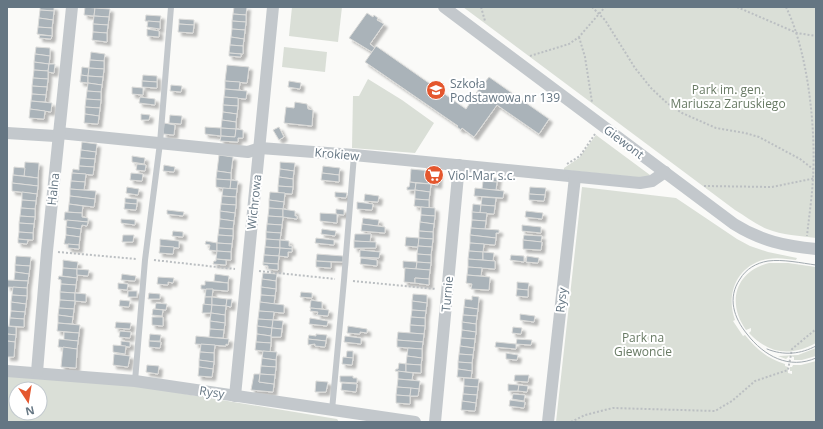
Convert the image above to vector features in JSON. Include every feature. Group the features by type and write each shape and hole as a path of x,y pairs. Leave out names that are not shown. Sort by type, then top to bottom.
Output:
{"street":[{"name":"Halna","path":"37,372 72,7"},
{"name":"Wichrowa","path":"235,396 273,7"},
{"name":"Giewont","path":"444,7 746,231 764,240 811,249"},
{"name":"Krokiew","path":"7,132 55,136 59,133 248,152 260,148 354,155 647,183 658,179 665,172"},
{"name":"Turnie","path":"435,422 459,165"},
{"name":"Rysy","path":"548,422 575,177"},
{"name":"Rysy","path":"7,370 135,381 332,410 382,420 415,422"}],"lane":[{"path":"135,381 146,260 160,143 171,7"},
{"path":"332,410 354,155"}],"path":[{"path":"481,7 486,27"},
{"path":"592,7 605,20 635,68 651,88 667,103 682,113 716,128 759,137 800,159 813,169"},
{"path":"515,60 569,44 578,37 605,7"},
{"path":"737,7 796,33 816,36"},
{"path":"786,7 796,33 803,60 812,124 814,178 811,249"},
{"path":"578,37 585,57 592,96 592,107"},
{"path":"562,166 580,156 596,133"},
{"path":"698,186 772,186 814,178"},
{"path":"571,422 585,415 613,408 715,411 732,401 755,381 788,370 792,348 816,330"}],"green space":[{"path":"292,7 342,7 338,42 289,36"},
{"name":"Park im. gen. Mariusza Zaruskiego","path":"463,7 816,7 816,238 779,233 767,229 735,210"},
{"path":"284,47 327,52 325,72 282,67"},
{"path":"368,79 402,100 434,123 415,153 352,148 353,96 359,96"},
{"path":"596,135 650,176 645,178 564,170 564,168 579,158"},
{"name":"Park na Giewoncie","path":"582,187 676,198 737,239 750,246 768,252 797,258 796,260 779,258 768,259 758,262 742,273 736,281 733,290 732,310 735,320 733,321 743,336 745,335 758,349 773,359 785,364 785,366 788,367 788,373 792,374 790,367 793,365 801,365 816,361 816,422 556,422"},
{"path":"769,263 788,263 816,267 816,343 789,352 780,351 772,349 757,340 749,333 751,328 746,330 737,309 736,299 738,289 742,280 749,273 758,267"},
{"path":"816,348 816,356 802,360 794,360 794,357 789,356 786,359 778,356 798,355"},
{"path":"7,376 131,385 337,419 339,422 7,422"}],"building":[{"path":"40,7 54,7 54,11 40,10"},
{"path":"85,7 95,8 94,16 84,15"},
{"path":"234,7 247,7 246,15 233,14"},
{"path":"95,8 110,9 109,17 94,16"},
{"path":"40,10 54,11 53,20 39,18"},
{"path":"367,13 373,17 374,15 378,18 377,20 384,24 370,44 375,48 372,52 349,38"},
{"path":"233,14 246,15 246,22 232,21"},
{"path":"146,15 161,16 160,22 145,21"},
{"path":"94,16 109,17 108,25 93,24"},
{"path":"39,18 53,20 52,28 38,27"},
{"path":"179,19 194,20 194,25 179,24"},
{"path":"148,21 160,22 160,29 147,27"},
{"path":"232,21 246,22 245,30 232,29"},
{"path":"93,24 108,25 107,33 93,32"},
{"path":"179,24 194,25 193,33 178,32"},
{"path":"38,27 52,28 52,36 37,34"},
{"path":"147,29 159,31 159,37 147,36"},
{"path":"232,29 245,30 244,39 231,37"},
{"path":"93,32 107,33 107,42 92,40"},
{"path":"40,35 52,36 51,39 39,38"},
{"path":"231,37 244,39 243,46 230,45"},
{"path":"230,45 243,46 243,54 229,53"},
{"path":"376,46 466,109 484,81 485,82 489,77 549,119 539,134 497,105 474,137 462,128 461,130 457,127 458,126 365,62"},
{"path":"36,47 50,48 50,56 35,54"},
{"path":"91,52 105,54 104,61 90,60"},
{"path":"229,53 241,54 241,57 229,56"},
{"path":"35,54 50,56 49,64 34,62"},
{"path":"90,60 104,61 104,69 89,68"},
{"path":"34,62 49,64 48,71 34,70"},
{"path":"49,64 55,64 54,73 48,72"},
{"path":"227,65 249,67 247,83 225,81"},
{"path":"82,67 89,68 88,76 81,75"},
{"path":"89,68 104,69 103,77 88,76"},
{"path":"34,70 48,71 48,79 33,78"},
{"path":"81,75 88,76 88,83 80,82"},
{"path":"143,75 157,76 157,82 142,81"},
{"path":"88,76 103,77 102,85 88,83"},
{"path":"33,78 48,79 47,87 32,86"},
{"path":"142,81 157,82 157,88 142,87"},
{"path":"225,81 240,82 239,90 225,89"},
{"path":"289,81 301,83 300,89 288,87"},
{"path":"88,83 102,85 101,92 87,91"},
{"path":"171,85 182,86 181,92 170,91"},
{"path":"32,86 47,87 46,95 32,94"},
{"path":"132,87 143,88 143,95 132,94"},
{"path":"225,89 247,91 246,99 224,97"},
{"path":"87,91 101,92 101,100 86,99"},
{"path":"32,94 46,95 45,102 31,101"},
{"path":"140,97 155,99 155,105 139,103"},
{"path":"224,97 238,98 238,106 223,105"},
{"path":"86,99 101,100 100,108 85,107"},
{"path":"31,101 52,103 51,112 30,109"},
{"path":"295,102 307,104 308,109 313,110 312,126 284,123 286,107 294,108"},
{"path":"223,105 238,106 237,114 223,112"},
{"path":"85,107 100,108 99,116 85,114"},
{"path":"30,109 45,111 44,119 29,118"},
{"path":"223,112 237,114 236,122 222,120"},
{"path":"85,114 99,116 98,124 84,123"},
{"path":"141,114 150,115 149,120 141,120"},
{"path":"170,115 182,116 181,124 169,123"},
{"path":"222,120 236,122 236,129 221,128"},
{"path":"164,123 175,125 174,135 163,134"},
{"path":"205,127 221,128 221,136 205,134"},
{"path":"279,127 284,137 279,140 273,130"},
{"path":"221,128 236,129 235,137 221,136"},
{"path":"236,129 243,130 243,138 238,138 238,142 220,141 221,136 235,137"},
{"path":"82,142 97,144 96,152 81,150"},
{"path":"81,150 96,152 95,159 80,158"},
{"path":"219,155 233,157 231,173 217,171"},
{"path":"132,156 145,158 144,164 132,162"},
{"path":"80,158 95,159 94,167 79,166"},
{"path":"25,162 39,163 38,178 24,176"},
{"path":"280,162 295,163 294,171 280,169"},
{"path":"137,164 146,165 145,171 136,170"},
{"path":"164,165 175,167 174,172 163,171"},
{"path":"79,166 94,167 93,175 72,173 73,169 79,170"},
{"path":"323,166 340,168 339,175 322,173"},
{"path":"14,167 25,168 24,176 13,175"},
{"path":"280,169 294,171 293,179 279,177"},
{"path":"411,169 432,171 431,184 410,182"},
{"path":"217,171 231,173 231,180 216,179"},
{"path":"432,171 439,171 438,185 431,184"},
{"path":"72,173 86,174 85,182 71,181"},
{"path":"131,173 143,174 142,181 130,180"},
{"path":"322,173 339,175 339,182 321,180"},
{"path":"13,175 38,178 38,186 12,183"},
{"path":"279,177 293,179 293,187 278,186"},
{"path":"483,177 498,178 497,182 482,181"},
{"path":"216,179 231,180 230,189 216,187"},
{"path":"231,180 238,181 237,189 230,189"},
{"path":"71,181 85,182 84,190 70,189"},
{"path":"483,181 497,182 496,190 482,189"},
{"path":"410,182 416,183 415,190 407,190"},
{"path":"12,183 38,186 37,194 12,191"},
{"path":"416,183 431,184 430,192 415,190"},
{"path":"278,186 293,187 292,194 278,193"},
{"path":"127,187 139,189 138,195 126,193"},
{"path":"530,187 546,188 545,195 529,194"},
{"path":"223,188 237,189 236,197 222,196"},
{"path":"475,188 504,191 503,198 474,196"},
{"path":"70,189 96,191 95,199 70,196"},
{"path":"415,190 430,192 429,200 415,199"},
{"path":"22,192 37,194 36,201 22,200"},
{"path":"270,192 285,193 284,202 269,200"},
{"path":"335,192 347,193 346,198 335,197"},
{"path":"365,194 379,196 378,202 364,201"},
{"path":"529,194 545,195 544,201 529,200"},
{"path":"70,196 95,199 94,207 69,204"},
{"path":"222,196 236,197 236,205 221,204"},
{"path":"482,197 496,198 495,206 481,205"},
{"path":"125,198 137,199 137,204 125,203"},
{"path":"415,199 429,200 429,208 414,206"},
{"path":"22,200 36,201 35,209 21,208"},
{"path":"269,200 284,202 283,209 269,208"},
{"path":"357,202 373,204 372,210 357,209"},
{"path":"125,203 137,204 136,210 124,209"},
{"path":"69,204 83,206 82,213 68,212"},
{"path":"221,204 236,205 235,213 220,211"},
{"path":"473,204 481,205 480,213 472,212"},
{"path":"481,205 495,206 494,214 480,213"},
{"path":"421,207 435,208 435,216 421,215"},
{"path":"21,208 35,209 35,217 20,216"},
{"path":"269,208 283,209 283,217 268,216"},
{"path":"283,209 295,211 295,216 297,216 297,219 283,217"},
{"path":"336,209 344,210 344,215 336,214"},
{"path":"167,210 184,212 183,216 167,214"},
{"path":"220,211 235,213 234,221 220,219"},
{"path":"526,211 543,213 542,219 525,217"},
{"path":"65,212 82,213 82,217 88,218 88,222 64,220"},
{"path":"472,212 487,213 486,221 472,220"},
{"path":"320,213 337,214 337,223 320,221"},
{"path":"421,215 435,216 434,224 420,222"},
{"path":"20,216 35,217 34,224 19,223"},
{"path":"268,216 283,217 282,225 267,224"},
{"path":"363,218 379,220 378,226 362,224"},
{"path":"121,219 135,220 135,225 121,223"},
{"path":"220,219 234,221 233,229 219,228"},
{"path":"67,220 88,222 87,226 82,225 81,229 66,227"},
{"path":"472,220 486,221 485,229 471,228"},
{"path":"420,222 434,224 433,232 419,231"},
{"path":"19,223 34,224 33,233 19,232"},
{"path":"267,224 282,225 281,233 266,232"},
{"path":"362,224 385,227 385,233 361,231"},
{"path":"522,225 541,227 541,233 522,231"},
{"path":"66,227 81,229 80,237 66,235"},
{"path":"219,228 233,229 233,236 218,235"},
{"path":"471,228 499,230 499,233 496,233 496,238 470,235"},
{"path":"322,229 336,231 335,236 321,234"},
{"path":"173,231 183,232 183,237 172,236"},
{"path":"419,231 433,232 433,239 419,238"},
{"path":"19,232 33,233 33,240 18,239"},
{"path":"266,232 281,233 280,240 266,239"},
{"path":"355,234 371,234 370,242 354,241"},
{"path":"66,235 80,237 79,245 64,244"},
{"path":"123,235 134,235 133,242 122,242"},
{"path":"218,235 233,236 232,244 217,243"},
{"path":"470,235 496,238 495,245 470,243"},
{"path":"524,235 542,236 541,242 523,240"},
{"path":"406,237 419,238 418,247 405,246"},
{"path":"316,238 334,240 334,245 315,243"},
{"path":"419,238 433,239 432,247 418,246"},
{"path":"18,239 28,240 27,244 18,243"},
{"path":"160,239 179,241 179,248 160,246"},
{"path":"266,239 280,240 280,248 265,247"},
{"path":"280,240 289,241 289,246 292,246 292,249 280,248"},
{"path":"523,240 542,242 541,250 523,249"},
{"path":"206,241 217,243 217,251 209,250 210,245 205,244"},
{"path":"354,241 376,242 376,248 354,248"},
{"path":"217,243 232,244 231,252 217,251"},
{"path":"470,243 484,244 483,252 469,251"},
{"path":"68,244 79,245 79,249 68,248"},
{"path":"160,246 174,247 173,254 159,253"},
{"path":"418,246 432,247 431,255 417,254"},
{"path":"265,247 280,248 279,256 264,255"},
{"path":"280,248 292,249 292,252 288,252 288,257 279,256"},
{"path":"360,250 380,252 379,258 360,257"},
{"path":"217,251 231,252 231,260 216,259"},
{"path":"469,251 483,252 483,260 468,259"},
{"path":"483,252 494,253 493,261 483,260"},
{"path":"317,254 343,256 343,262 316,261"},
{"path":"417,254 431,255 431,263 417,262"},
{"path":"264,255 279,256 278,264 263,263"},
{"path":"511,255 524,256 524,262 510,260"},
{"path":"16,256 31,257 30,266 15,265"},
{"path":"527,256 539,258 538,263 526,262"},
{"path":"361,258 377,260 377,266 360,264"},
{"path":"216,259 226,260 226,265 213,264"},
{"path":"468,259 495,261 495,269 468,267"},
{"path":"63,260 78,262 77,269 63,268"},
{"path":"316,261 331,262 331,268 316,267"},
{"path":"403,261 417,262 416,269 403,268"},
{"path":"417,262 431,263 430,270 416,269"},
{"path":"263,263 278,264 278,270 268,269 268,266 263,265"},
{"path":"15,265 30,266 29,274 15,272"},
{"path":"468,267 482,268 481,276 467,275"},
{"path":"63,268 77,269 77,278 62,276"},
{"path":"405,268 430,270 429,279 415,278 415,283 404,282"},
{"path":"77,269 89,270 88,276 77,275"},
{"path":"15,272 29,274 28,281 14,280"},
{"path":"263,273 277,274 276,281 262,279"},
{"path":"122,274 136,276 135,281 121,280"},
{"path":"215,274 229,276 228,283 214,281"},
{"path":"467,275 490,277 489,290 471,289 472,284 466,283"},
{"path":"59,276 77,278 76,285 61,284 61,280 58,279"},
{"path":"158,277 174,278 173,283 168,282 168,285 157,284"},
{"path":"415,278 429,279 429,285 415,283"},
{"path":"262,279 276,281 276,289 261,287"},
{"path":"7,280 28,281 27,288 7,287"},
{"path":"205,281 228,283 228,291 201,289 201,285 205,285"},
{"path":"517,282 529,283 528,290 517,289"},
{"path":"118,283 128,284 127,290 118,289"},
{"path":"61,284 76,285 75,293 60,292"},
{"path":"13,287 27,288 27,296 12,295"},
{"path":"261,287 276,289 275,296 261,295"},
{"path":"206,289 213,289 212,297 205,297"},
{"path":"517,289 528,290 528,297 516,296"},
{"path":"128,291 137,291 137,297 128,297"},
{"path":"60,292 75,293 75,301 60,300"},
{"path":"301,292 312,293 312,298 300,297"},
{"path":"75,293 86,294 86,302 75,301"},
{"path":"149,293 160,294 160,299 148,299"},
{"path":"413,294 427,295 427,303 412,301"},
{"path":"12,295 27,296 26,304 11,302"},
{"path":"261,295 275,296 274,304 260,302"},
{"path":"472,296 479,297 478,309 464,307 465,299 472,300"},
{"path":"205,297 212,297 212,305 204,305"},
{"path":"212,297 227,299 226,306 212,305"},
{"path":"227,299 232,299 231,307 226,306"},
{"path":"60,300 75,301 74,309 59,308"},
{"path":"120,300 130,301 129,307 119,306"},
{"path":"311,300 322,302 322,309 310,308"},
{"path":"412,301 427,303 426,311 412,310"},
{"path":"11,302 26,304 25,312 11,311"},
{"path":"260,302 284,305 284,313 259,311"},
{"path":"156,303 167,304 166,310 155,309"},
{"path":"203,304 212,305 211,313 202,313"},
{"path":"212,305 226,306 225,315 211,313"},
{"path":"464,307 478,309 477,316 463,315"},
{"path":"59,308 74,309 73,317 58,315"},
{"path":"311,308 329,310 328,316 317,315 318,312 310,311"},
{"path":"153,309 163,310 162,316 152,315"},
{"path":"412,310 426,311 425,318 411,317"},
{"path":"11,311 25,312 24,319 10,318"},
{"path":"259,311 274,312 273,320 258,319"},
{"path":"211,313 225,315 225,323 210,321"},
{"path":"520,314 535,316 534,322 520,320"},
{"path":"58,315 73,317 72,324 58,323"},
{"path":"463,315 477,316 476,324 462,322"},
{"path":"152,317 163,317 163,326 152,325"},
{"path":"411,317 425,318 425,326 410,325"},
{"path":"10,318 24,319 24,327 9,326"},
{"path":"310,318 328,321 327,326 309,324"},
{"path":"258,319 273,320 272,328 257,326"},
{"path":"273,320 283,321 282,329 272,328"},
{"path":"210,321 225,323 224,330 210,329"},
{"path":"116,322 131,323 130,329 115,328"},
{"path":"462,322 476,324 476,332 462,330"},
{"path":"58,323 80,325 79,333 57,331"},
{"path":"410,325 425,326 424,334 410,333"},
{"path":"7,326 16,327 16,335 7,334"},
{"path":"257,326 272,328 271,336 257,334"},
{"path":"348,326 367,329 367,333 347,333"},
{"path":"513,327 522,328 521,334 512,333"},
{"path":"272,328 282,329 281,337 271,337"},
{"path":"210,329 224,330 223,338 209,337"},
{"path":"462,330 476,332 475,339 461,338"},
{"path":"120,331 131,332 130,338 119,337"},
{"path":"64,332 79,333 78,341 64,340"},
{"path":"398,332 424,334 423,342 397,340"},
{"path":"7,334 16,335 15,342 7,341"},
{"path":"150,334 161,335 160,341 149,341"},
{"path":"257,334 271,336 271,343 256,342"},
{"path":"316,334 327,335 326,341 308,339 309,335 316,336"},
{"path":"196,336 229,339 228,345 195,344"},
{"path":"345,336 361,338 361,344 344,342"},
{"path":"461,338 475,339 474,348 460,346"},
{"path":"59,339 78,341 77,349 58,347"},
{"path":"308,339 326,341 325,347 315,346 315,344 308,345"},
{"path":"517,339 532,340 531,345 516,344"},
{"path":"397,340 423,342 422,349 397,347"},
{"path":"7,341 15,342 14,357 7,357"},
{"path":"121,341 130,342 130,347 121,346"},
{"path":"149,341 161,342 160,348 149,347"},
{"path":"256,342 271,343 270,352 255,350"},
{"path":"496,342 516,344 516,349 495,347"},
{"path":"201,344 215,345 214,353 200,352"},
{"path":"113,345 126,346 125,354 113,352"},
{"path":"460,346 474,348 473,355 459,354"},
{"path":"63,347 77,349 76,368 61,367"},
{"path":"408,348 422,349 422,358 407,356"},
{"path":"263,351 277,352 276,360 262,358"},
{"path":"347,351 353,351 353,358 346,358"},
{"path":"200,352 214,353 214,362 199,360"},
{"path":"506,353 518,355 517,360 506,359"},
{"path":"114,354 130,356 128,367 113,365"},
{"path":"459,354 473,355 472,363 458,362"},
{"path":"407,356 422,358 421,365 406,364"},
{"path":"343,357 353,358 352,365 342,364"},
{"path":"262,358 276,360 276,367 261,366"},
{"path":"199,360 214,362 213,369 199,367"},
{"path":"458,362 472,363 472,371 458,369"},
{"path":"399,363 406,364 406,372 395,371 398,369"},
{"path":"406,364 421,365 421,373 406,372"},
{"path":"147,365 159,366 158,374 146,372"},
{"path":"261,366 276,367 275,375 260,374"},
{"path":"199,367 213,369 212,377 198,376"},
{"path":"458,369 472,371 471,378 457,377"},
{"path":"398,371 413,373 412,380 398,379"},
{"path":"254,374 260,374 259,382 274,384 273,392 251,390"},
{"path":"260,374 275,375 274,384 259,382"},
{"path":"515,375 529,375 528,382 514,381"},
{"path":"340,376 353,376 353,378 357,378 357,383 340,382"},
{"path":"464,378 479,379 478,387 464,386"},
{"path":"398,379 420,381 419,389 397,387"},
{"path":"316,381 328,382 326,392 315,392"},
{"path":"342,383 357,384 356,392 341,390"},
{"path":"508,384 519,385 518,391 508,391"},
{"path":"519,385 528,386 527,392 518,391"},
{"path":"464,386 478,387 477,395 463,394"},
{"path":"397,387 411,388 410,396 396,395"},
{"path":"411,388 419,389 418,396 410,396"},
{"path":"463,394 477,395 476,403 462,401"},
{"path":"513,394 525,395 524,401 512,399"},
{"path":"396,395 410,396 410,404 396,403"},
{"path":"510,400 525,402 524,408 509,406"},
{"path":"462,401 476,403 475,411 461,410"}],"tram line":[{"path":"816,265 780,260 759,263 748,269 740,279 736,286 733,301 736,315 742,328 761,349 778,359 787,361 806,361 816,358"},
{"path":"767,349 780,353 792,353 804,351 816,346"}],"place":[{"name":"Szkoła Podstawowa nr 139","path":"436,90"},
{"name":"Viol-Mar s.c.","path":"434,175"}]}
